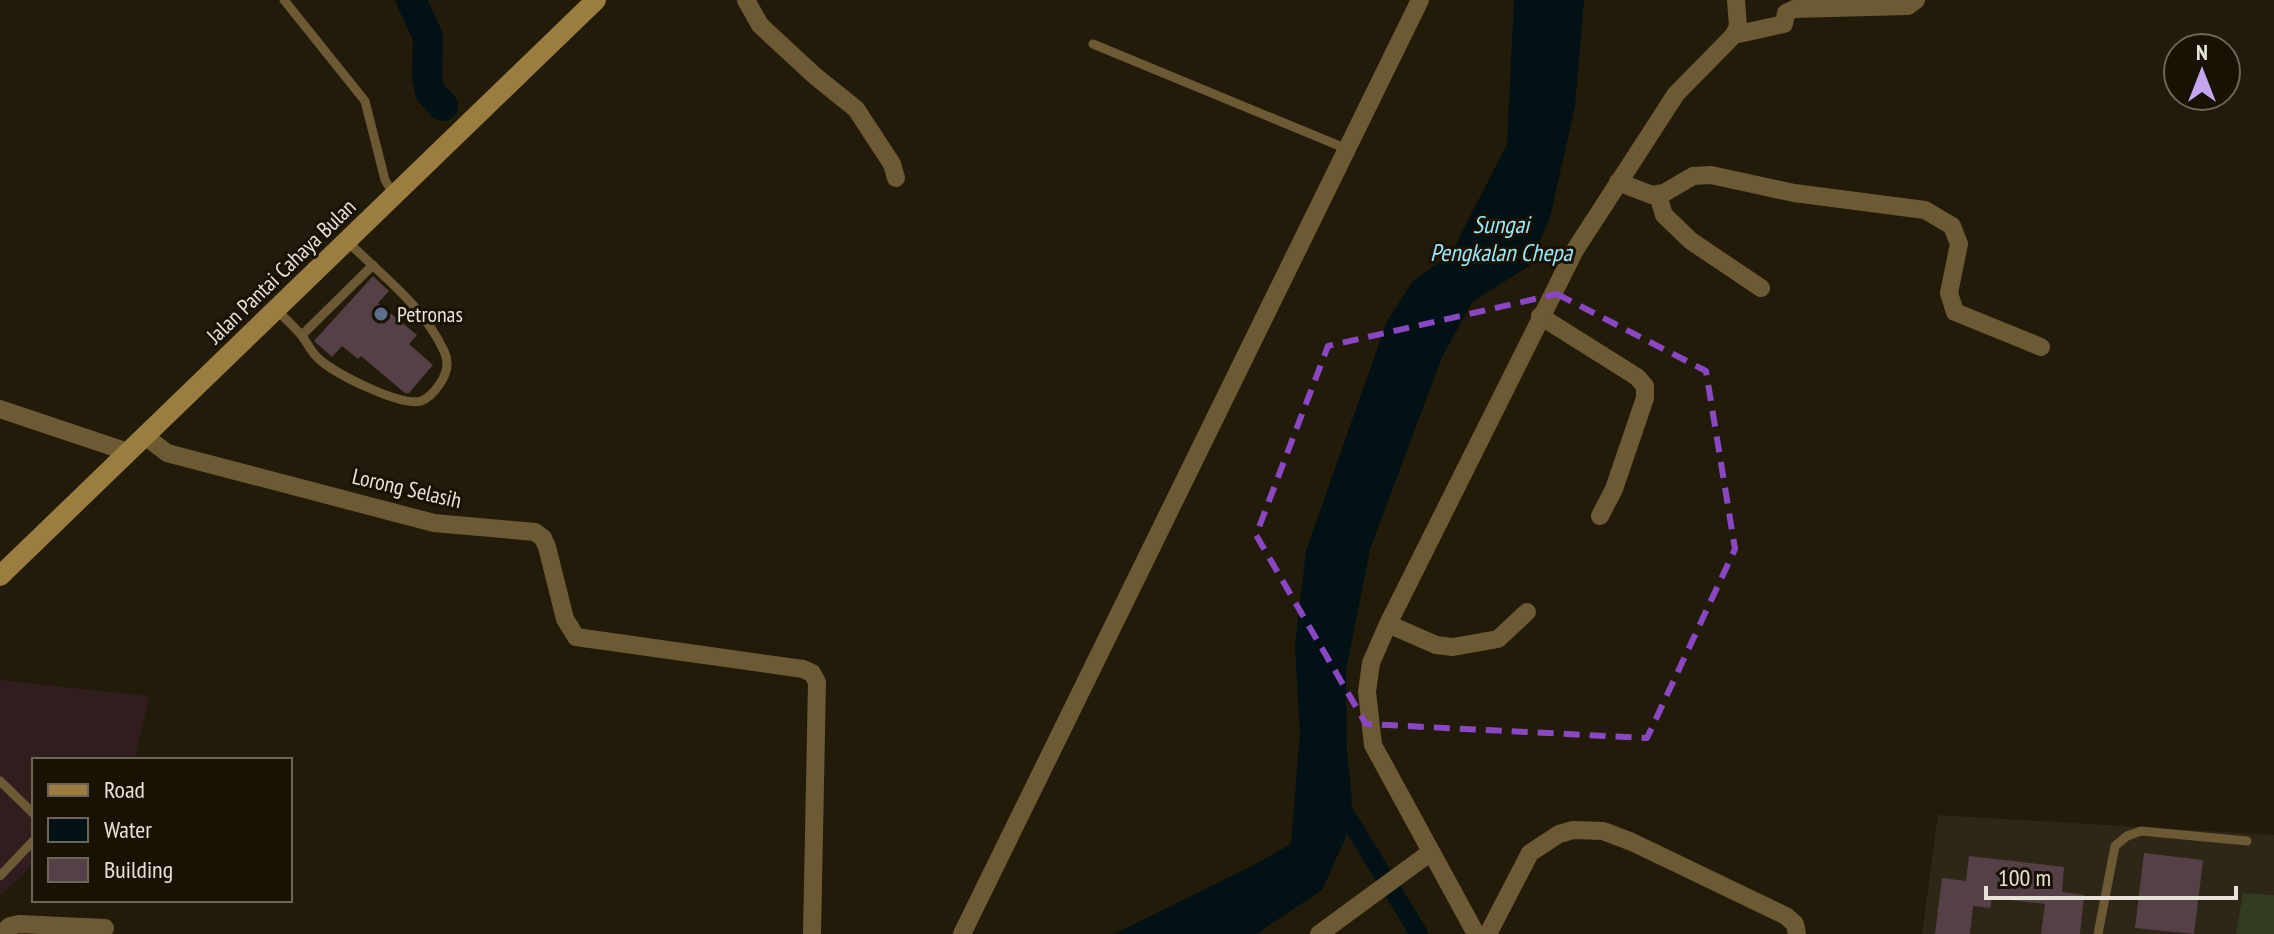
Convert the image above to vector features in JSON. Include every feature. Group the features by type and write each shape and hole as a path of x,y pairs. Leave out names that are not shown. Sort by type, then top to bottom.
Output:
{"main road":[{"name":"Jalan Pantai Cahaya Bulan","path":"0,576 596,0"}],"street":[{"path":"962,934 1420,0"},
{"path":"1476,934 1373,745 1367,692 1371,663 1570,258 1676,94 1734,35 1738,26 1736,0"},
{"path":"1734,35 1784,24 1788,6 1794,9 1908,6 1916,0"},
{"path":"752,1 760,25 856,109 892,164 896,178"},
{"path":"1618,182 1658,195 1702,174 1794,193 1925,210 1952,226 1959,244 1949,293 1955,312 2041,347"},
{"path":"1658,195 1664,215 1673,225 1691,241 1761,288"},
{"path":"1540,316 1637,377 1645,386 1645,398 1614,489 1600,516"},
{"path":"0,409 128,452"},
{"name":"Lorong Selasih","path":"145,436 167,453 434,523 535,532 543,538 547,547 565,619 576,637 803,669 812,673 817,682 812,934"},
{"path":"1388,624 1436,645 1453,647 1498,639 1527,612"},
{"path":"1488,934 1530,853 1559,834 1573,830 1603,831 1632,842 1786,916 1795,924 1797,934"},
{"path":"1319,934 1431,852"},
{"path":"1,934 10,926 19,924 105,928"}],"lane":[{"path":"284,0 365,101 385,180 394,195"},
{"path":"1093,44 1347,149"},
{"path":"276,309 302,335 316,358 339,374 412,402 431,396 446,372 448,363 445,352 421,313 404,293 347,241"},
{"path":"302,335 373,265"},
{"path":"0,781 32,812"},
{"path":"2098,934 2115,846 2127,836 2141,831 2247,841"},
{"path":"0,876 32,842"}],"highlighted area":[{"path":"1557,294 1706,371 1735,549 1647,738 1366,724 1256,535 1328,346"}],"shaded area":[{"path":"0,680 149,696 135,758 32,758 32,866 0,896"},
{"path":"1938,815 2274,835 2274,934 1922,934"}],"green space":[{"path":"2243,893 2274,895 2274,934 2236,934"}],"water":[{"name":"Sungai Pengkalan Chepa","path":"1514,0 1584,0 1575,106 1550,217 1529,266 1472,302 1442,357 1370,549 1346,670 1347,754 1352,800 1346,837 1322,890 1256,934 1114,934 1291,844 1300,734 1295,645 1306,551 1387,321 1413,281 1451,254 1507,144"}],"building":[{"path":"373,276 389,291 378,303 417,335 409,344 433,365 409,393 405,393 361,356 358,359 342,346 332,357 314,341"},
{"path":"2144,853 2203,860 2194,934 2135,928"},
{"path":"1969,856 2064,867 2062,892 2084,895 2080,934 2041,934 2045,904 1992,898 1990,908 1973,906 1970,934 1935,934 1942,878 1966,881"}],"waterway":[{"path":"411,0 428,37 427,78 430,92 443,106"},
{"path":"1336,798 1383,875"},
{"path":"1393,891 1419,934"}],"place":[{"name":"Petronas","path":"381,314"}]}
